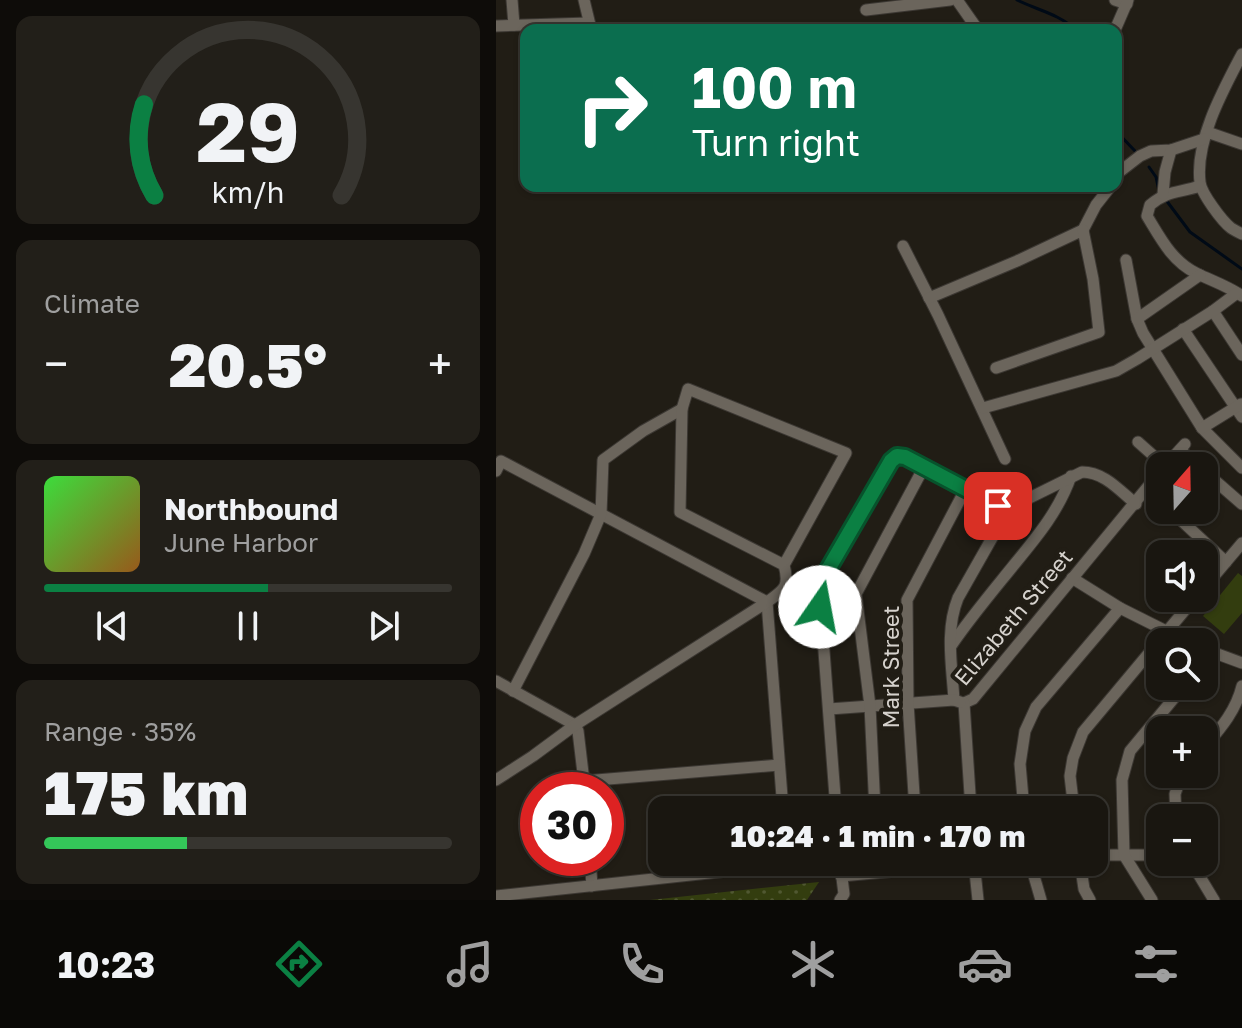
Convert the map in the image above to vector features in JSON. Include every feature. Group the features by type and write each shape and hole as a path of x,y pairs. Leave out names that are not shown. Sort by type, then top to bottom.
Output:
{"street":[{"path":"512,0 514,25"},
{"path":"584,0 590,24"},
{"path":"866,10 950,0"},
{"path":"957,0 974,24"},
{"path":"1115,0 1128,2 1118,24"},
{"path":"496,26 520,25"},
{"path":"1242,54 1205,135 1200,164 1200,186 1217,212 1231,228 1242,234"},
{"path":"1122,170 1151,151 1171,150 1205,135 1242,144"},
{"path":"1163,194 1171,150"},
{"path":"1200,186 1163,194 1150,205 1147,216 1179,262 1240,294"},
{"path":"929,298 1083,230 1106,192"},
{"path":"996,368 1099,332 1083,230"},
{"path":"903,246 1005,459"},
{"path":"1126,260 1137,319 1143,333 1202,428 1242,468"},
{"path":"1137,319 1200,275"},
{"path":"983,408 1116,371 1240,294"},
{"path":"1213,311 1242,355"},
{"path":"1183,329 1240,409 1202,428"},
{"path":"496,780 575,725 767,602 786,586 784,565 846,453 688,389 682,409 680,512 784,565"},
{"path":"513,691 584,554 601,514 603,460 643,431 682,409"},
{"path":"1138,442 1149,452"},
{"path":"835,796 819,585 891,461 897,456 905,457 965,490 1009,508"},
{"path":"496,471 501,461 767,602"},
{"path":"874,796 870,706 856,594 924,467"},
{"path":"829,709 959,701 949,628 952,611 1009,508 1082,472 1094,472 1103,477 1136,504"},
{"path":"951,646 1041,532 1071,476"},
{"path":"1218,483 1242,504"},
{"name":"Mark Street","path":"914,796 908,703 907,600 965,490"},
{"name":"Elizabeth Street","path":"969,796 959,701 973,699 1146,490"},
{"path":"1185,524 1226,562"},
{"path":"1218,571 1242,543"},
{"path":"1072,578 1158,628"},
{"path":"767,602 782,796"},
{"path":"1023,796 1020,764 1025,731 1036,707 1120,608"},
{"path":"1169,628 1183,612"},
{"path":"1218,654 1242,663"},
{"path":"1072,796 1070,776 1083,732 1146,656"},
{"path":"496,681 575,725 582,772"},
{"path":"1218,731 1226,722 1242,686"},
{"path":"1152,900 1124,855 1122,780 1130,751 1172,700"},
{"path":"624,782 779,765"},
{"path":"1108,855 1146,855"},
{"path":"591,876 592,886"},
{"path":"496,896 683,876"},
{"path":"841,876 846,898"},
{"path":"975,876 978,900"},
{"path":"1034,876 1041,900"},
{"path":"1082,876 1090,900"},
{"path":"1199,876 1214,900"}],"green space":[{"path":"1238,573 1242,576 1242,613 1224,634 1203,616 1206,612 1218,612 1218,598"},
{"path":"819,882 807,900 650,900"}],"waterway":[{"path":"1017,0 1067,24"},
{"path":"1122,137 1135,151"},
{"path":"1149,167 1156,177 1159,191"},
{"path":"1166,200 1190,232 1242,269"}],"route":[{"path":"820,607 819,585 891,461 897,456 905,457 998,506"}]}
